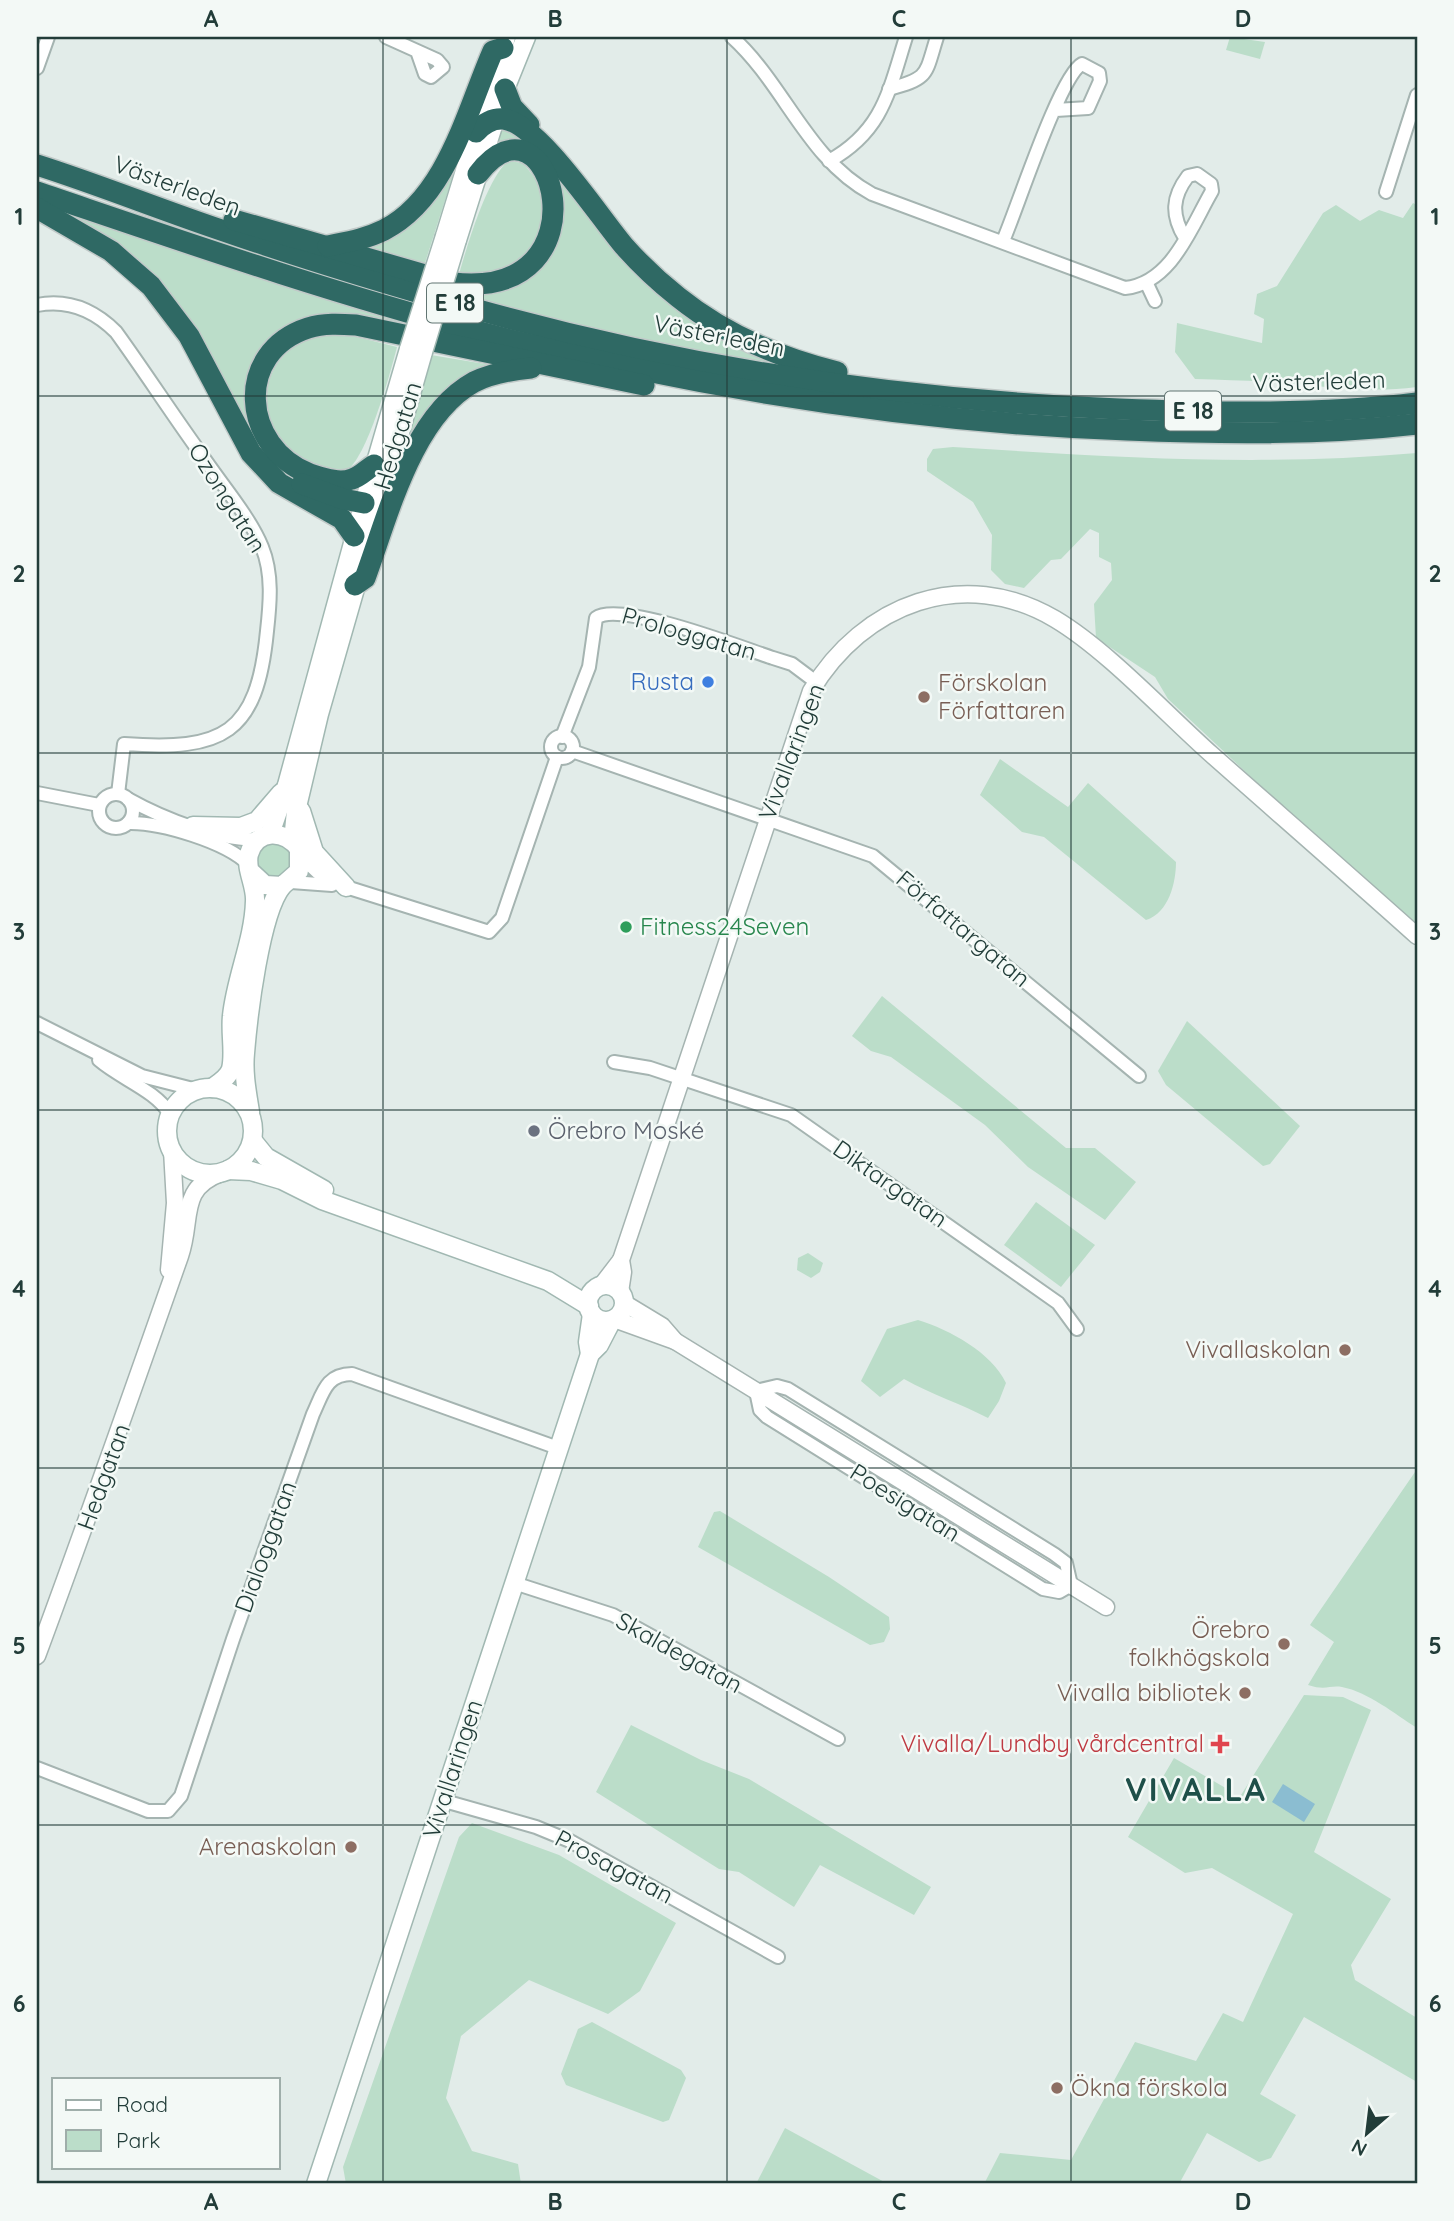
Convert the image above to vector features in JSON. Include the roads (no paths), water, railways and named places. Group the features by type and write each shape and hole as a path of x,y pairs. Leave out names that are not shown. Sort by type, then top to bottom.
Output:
{"highway":[{"path":"326,247 384,230 414,208 440,170 494,51 504,42"},
{"name":"E 18","path":"504,92 512,107 532,128 532,136"},
{"name":"E 18","path":"495,120 508,120 532,136 551,154 626,248 687,304 751,342 823,369 856,377 861,386"},
{"path":"476,132 495,120"},
{"name":"E 18","path":"60,172 138,191 453,283 482,285 516,274 530,265 549,235 554,206 547,176 538,160 518,147 508,148 489,159 478,174"},
{"name":"Västerleden","path":"37,165 269,246 479,310 685,357 861,386 1002,402 1146,410 1290,411 1417,403"},
{"name":"Västerleden","path":"37,192 327,287 473,331 656,373 802,398 958,419 1083,429 1261,433 1417,424"},
{"path":"37,208 103,246 151,286 189,337 251,453 291,493 341,519 354,536"},
{"name":"E 18","path":"374,465 354,479 335,481 297,468 271,447 257,416 257,385 269,358 290,337 320,325 356,325 636,384 776,404 802,398"},
{"name":"E 18","path":"355,585 365,578 422,436 446,403 466,387 487,376 551,366"},
{"path":"262,465 270,465 287,477 329,495 370,505"}],"main road":[{"name":"Hedgatan","path":"451,238 478,174 504,92 526,37"},
{"name":"Hedgatan","path":"297,849 294,788 354,536 370,505 451,238 476,132 504,42"},
{"name":"Hedgatan","path":"264,837 294,788 355,585 370,505 374,465 416,350"},
{"path":"192,826 230,829 257,821 294,788 314,852 346,887"},
{"path":"225,1171 245,1157 253,1141 246,1081 247,1036 265,931 275,895 299,871 297,849 286,836 264,837 250,851 256,904 232,1014 231,1069 224,1081 178,1102 170,1114 168,1138 172,1150 191,1170 225,1171 251,1171 282,1180 322,1200 595,1299"},
{"path":"250,869 265,885 287,884"},
{"path":"205,1089 229,1092 241,1100 250,1112"},
{"path":"253,1141 266,1157 299,1174 353,1210"},
{"path":"612,1286 622,1297 622,1311 613,1320 602,1321 595,1299 612,1286"},
{"name":"Vivallaringen","path":"590,1354 587,1342 595,1299"},
{"name":"Vivallaringen","path":"316,2184 590,1354 599,1345 613,1320"}],"street":[{"path":"37,66 48,37"},
{"path":"386,37 417,51"},
{"path":"732,37 841,175 872,194 1125,288 1147,284 1164,270 1185,238 1212,191 1211,184 1197,174 1188,176 1174,200 1178,227 1185,238"},
{"path":"829,161 854,146 870,129 883,108 906,37"},
{"path":"889,89 920,80 926,73 937,37"},
{"path":"1386,192 1417,95"},
{"path":"1003,241 1056,110"},
{"path":"1147,284 1155,301"},
{"name":"Ozongatan","path":"37,305 53,302 85,309 103,319 116,332 256,535 269,575 268,626 261,683 243,716 225,732 206,741 180,746 124,744 123,797"},
{"name":"Vivallaringen","path":"595,1299 621,1260 767,819 816,682 844,646 882,617 921,600 987,596 1049,616 1098,653 1417,936"},
{"name":"Prologgatan","path":"562,737 589,667 596,618 603,613 643,616 774,658 792,664 816,682"},
{"path":"297,849 318,873 346,887 483,933 492,931 502,918 557,757 551,745 562,737 571,742 572,751"},
{"path":"572,751 767,819"},
{"path":"557,757 566,757 572,751"},
{"path":"37,793 99,806"},
{"path":"250,869 240,856 217,845 158,826 128,823 118,828 106,826 99,817 99,806 105,797 123,797 148,810 236,839 264,837"},
{"path":"123,797 133,813 128,823"},
{"name":"Författargatan","path":"767,819 883,863 1139,1076"},
{"path":"287,884 346,887"},
{"path":"37,1023 85,1049 159,1082 205,1089"},
{"path":"85,1049 115,1074 154,1096 170,1114"},
{"name":"Diktargatan","path":"614,1062 650,1068 800,1120 1058,1303 1077,1329"},
{"name":"Hedgatan","path":"166,1296 175,1203 172,1150"},
{"name":"Hedgatan","path":"37,1656 65,1585 184,1245 193,1193 198,1185 225,1171"},
{"name":"Vivallaringen","path":"621,1260 622,1297"},
{"name":"Poesigatan","path":"622,1297 662,1326 675,1341"},
{"name":"Poesigatan","path":"613,1320 675,1341 1106,1607"},
{"name":"Dialoggatan","path":"37,1768 148,1811 168,1811 181,1796 236,1629 313,1414 328,1381 338,1374 352,1374 558,1448"},
{"name":"Skaldegatan","path":"514,1583 613,1615 838,1739"},
{"name":"Prosagatan","path":"442,1800 570,1841 778,1957"}],"water":[{"path":"1283,1784 1315,1804 1304,1822 1272,1802"}],"place":[{"name":"Rusta","path":"708,682"},
{"name":"Förskolan Författaren","path":"924,697"},
{"name":"Fitness24Seven","path":"626,927"},
{"name":"Örebro Moské","path":"534,1131"},
{"name":"Vivallaskolan","path":"1345,1350"},
{"name":"Örebro folkhögskola","path":"1284,1644"},
{"name":"Vivalla bibliotek","path":"1245,1693"},
{"name":"Vivalla/Lundby vårdcentral","path":"1220,1744"},
{"name":"Arenaskolan","path":"351,1847"},
{"name":"Ökna förskola","path":"1057,2088"}],"district":[{"name":"VIVALLA","path":"1196,1790"}]}
